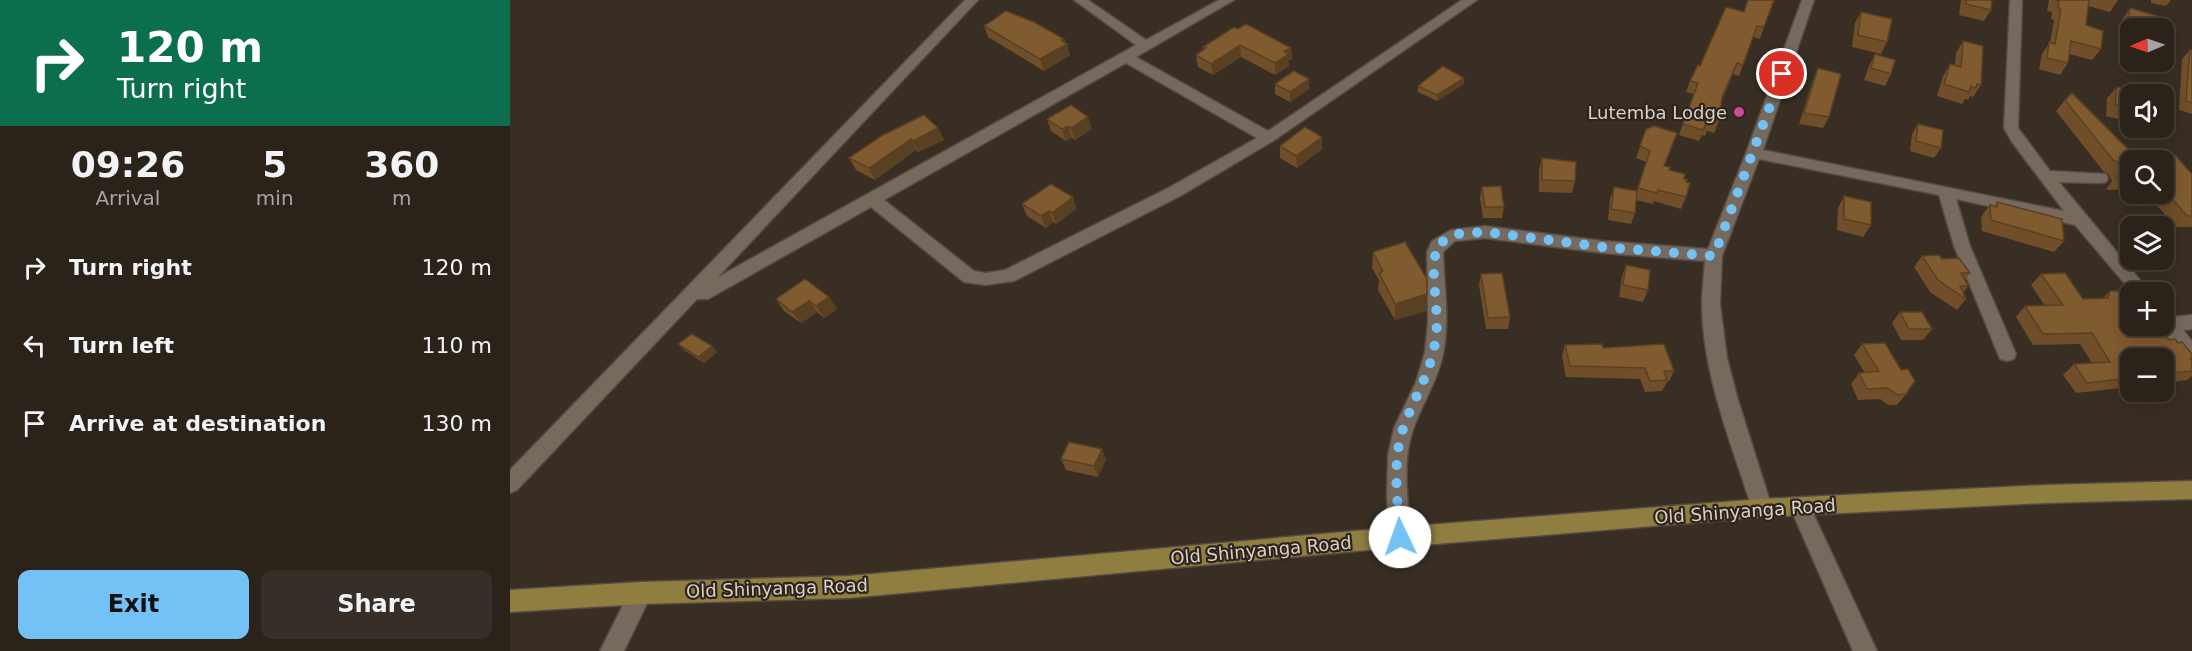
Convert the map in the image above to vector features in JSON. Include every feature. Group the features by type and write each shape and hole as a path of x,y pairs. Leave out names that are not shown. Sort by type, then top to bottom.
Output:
{"main road":[{"name":"Old Shinyanga Road","path":"510,601 641,593 849,587 1400,537 1762,508 2046,494 2192,490"}],"street":[{"path":"510,484 972,0"},
{"path":"1080,0 1146,46"},
{"path":"685,303 1228,0"},
{"path":"872,199 970,277 1001,278 1176,190 1268,138 1471,0"},
{"path":"1762,508 1728,400 1718,358 1711,304 1714,256 1754,153 1808,0"},
{"path":"2016,0 2011,128 2017,139 2080,220 2133,282"},
{"path":"1127,58 1268,138"},
{"path":"1754,153 1946,190 2080,220"},
{"path":"2046,176 2100,178"},
{"path":"1946,190 1962,246 2007,354"},
{"path":"1400,537 1398,449 1403,429 1431,366 1438,318 1436,252 1440,242 1457,234 1485,232 1594,246 1714,256"},
{"path":"2174,321 2192,322"},
{"path":"2174,331 2192,354"},
{"path":"1800,507 1865,651"},
{"path":"612,651 641,593"}],"building":[{"path":"1748,0 1774,0 1764,27 1757,26 1743,65 1737,63 1722,97 1719,121 1712,119 1710,125 1706,124 1703,130 1683,124 1698,83 1690,81 1698,65 1700,66 1726,7 1744,12"},
{"path":"1966,0 1992,0 1991,10 1966,4"},
{"path":"2055,0 2089,0 2086,25 2103,31 2101,49 2071,41 2068,63 2047,58 2049,42 2055,44 2061,9 2058,8 2059,1"},
{"path":"2130,8 2158,16 2158,18 2128,18"},
{"path":"1006,11 1034,22 1064,39 1061,40 1067,44 1040,59 984,26"},
{"path":"1861,12 1892,19 1887,42 1858,35"},
{"path":"1246,24 1291,48 1284,51 1288,55 1275,63 1240,45 1211,64 1196,55 1206,48 1203,47 1234,27 1238,29"},
{"path":"1963,41 1983,46 1981,85 1977,84 1976,88 1971,86 1969,92 1944,84 1950,64 1961,67"},
{"path":"2190,50 2192,50 2192,103 2186,101"},
{"path":"1875,54 1895,60 1891,74 1871,68"},
{"path":"1443,66 1464,78 1437,95 1418,86"},
{"path":"1818,68 1841,74 1829,117 1804,113"},
{"path":"1294,71 1309,79 1290,92 1275,84"},
{"path":"2117,87 2120,88 2120,105 2115,104"},
{"path":"2072,93 2129,150 2120,150 2120,166 2113,160 2065,100"},
{"path":"1071,105 1088,117 1071,128 1068,126 1062,129 1047,119"},
{"path":"924,115 938,128 913,141 911,139 869,168 849,158 883,135"},
{"path":"1918,124 1943,130 1941,148 1916,141"},
{"path":"1654,126 1677,133 1664,166 1670,167 1669,170 1685,174 1684,179 1690,183 1686,197 1638,188 1650,151 1640,146 1646,129"},
{"path":"1305,127 1322,137 1296,156 1280,146"},
{"path":"2174,155 2192,174 2192,216 2187,216 2174,201"},
{"path":"1542,158 1576,162 1575,181 1542,180"},
{"path":"1051,184 1073,197 1052,213 1049,211 1041,216 1022,204"},
{"path":"1501,186 1504,207 1485,207 1482,187"},
{"path":"1614,187 1637,191 1635,213 1611,209"},
{"path":"1844,196 1871,202 1871,225 1844,219"},
{"path":"1997,202 2062,219 2064,241 1991,220 1990,205 1997,207"},
{"path":"1405,242 1427,279 1427,294 1395,304 1379,273 1383,271 1373,252"},
{"path":"1939,255 1942,259 1959,258 1970,273 1961,273 1968,286 1960,286 1966,299 1938,280 1922,256"},
{"path":"1626,265 1650,270 1648,290 1623,285"},
{"path":"1502,273 1510,317 1488,318 1481,274"},
{"path":"2065,273 2083,299 2108,298 2110,291 2120,291 2120,336 2166,336 2169,340 2175,339 2178,343 2182,342 2192,354 2190,359 2192,360 2192,371 2174,373 2174,348 2120,348 2120,379 2087,383 2074,364 2110,362 2092,333 2043,334 2025,306 2063,305 2041,274"},
{"path":"805,279 829,297 816,306 809,301 792,312 776,299"},
{"path":"1900,312 1922,312 1932,329 1909,329"},
{"path":"692,334 712,346 698,357 678,344"},
{"path":"1885,343 1901,370 1908,369 1915,381 1906,394 1897,395 1888,388 1867,389 1859,373 1879,371 1862,344"},
{"path":"1602,344 1603,348 1664,344 1674,371 1664,371 1667,380 1650,381 1645,368 1570,366 1565,345"},
{"path":"1069,442 1102,449 1094,466 1061,459"}],"place":[{"name":"Lutemba Lodge","path":"1739,112"}],"route":[{"path":"1400,537 1398,449 1403,429 1431,366 1438,318 1435,285 1438,244 1457,234 1485,232 1603,247 1714,256 1782,74"}]}
